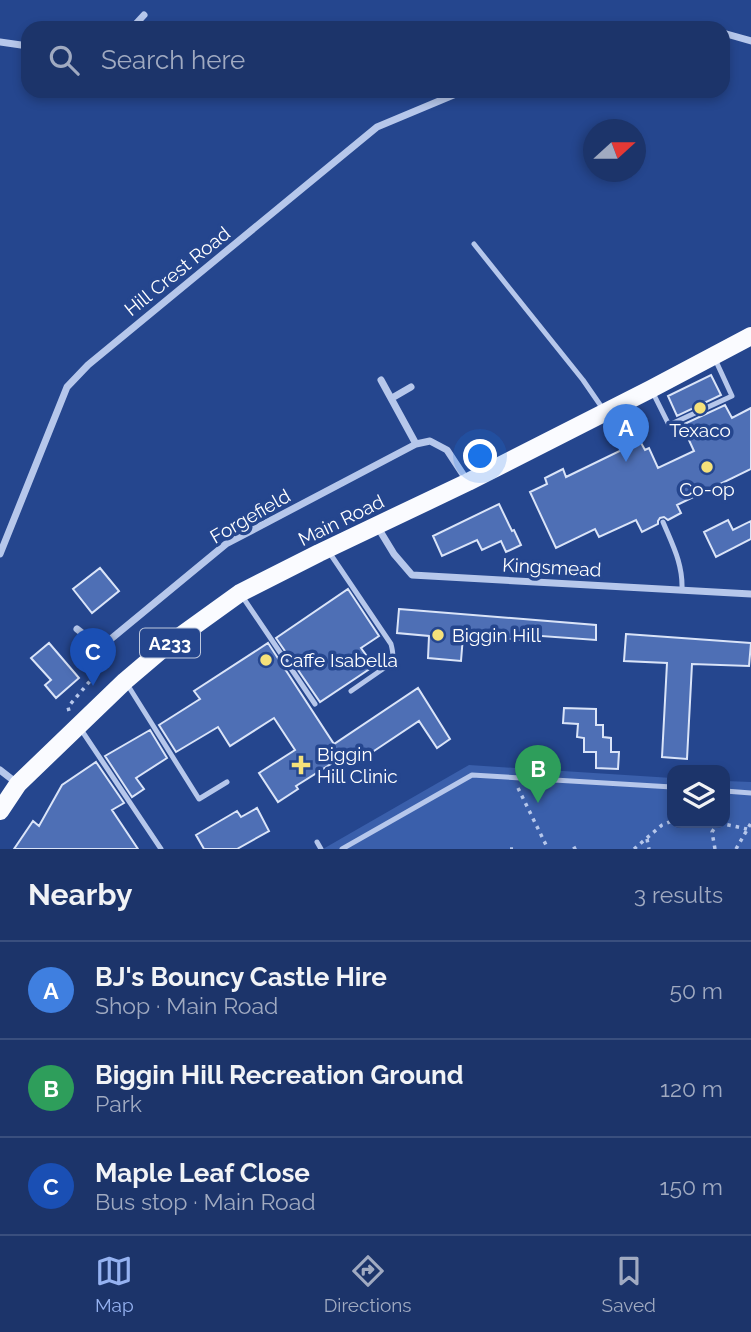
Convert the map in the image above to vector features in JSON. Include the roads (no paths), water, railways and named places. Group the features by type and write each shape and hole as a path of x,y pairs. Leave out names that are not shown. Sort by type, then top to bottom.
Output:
{"main road":[{"name":"Main Road","path":"0,811 18,784 125,681 165,647 240,593 468,482 751,336"}],"street":[{"path":"138,21 144,15"},
{"path":"730,35 751,41"},
{"path":"0,42 21,45"},
{"name":"Hill Crest Road","path":"0,554 67,387 88,365 377,127 446,98"},
{"path":"381,380 416,444 430,441 447,450 468,482"},
{"path":"392,398 411,387"},
{"name":"Forgefield","path":"77,629 91,640 106,643 226,544 416,444"},
{"name":"Kingsmead","path":"377,525 394,554 412,575 751,594"},
{"path":"0,770 18,784"}],"lane":[{"path":"474,244 583,380 605,413"},
{"path":"651,389 670,425 732,396 714,356"},
{"path":"663,522 681,565 682,590"},
{"path":"327,549 391,644 393,652 390,664 351,691"},
{"path":"240,593 314,704"},
{"path":"125,681 199,799 227,782"},
{"path":"76,727 161,849"},
{"path":"342,849 472,775 667,787"},
{"path":"730,791 751,793"},
{"path":"317,842 321,849"}],"place":[{"name":"Texaco","path":"700,408"},
{"name":"BJ's Bouncy Castle Hire","path":"626,462"},
{"name":"Co-op","path":"707,467"},
{"name":"Biggin Hill","path":"438,635"},
{"name":"Caffe Isabella","path":"266,660"},
{"name":"Maple Leaf Close","path":"93,686"},
{"name":"Biggin Hill Clinic","path":"301,765"},
{"name":"Biggin Hill Recreation Ground","path":"538,803"}]}
